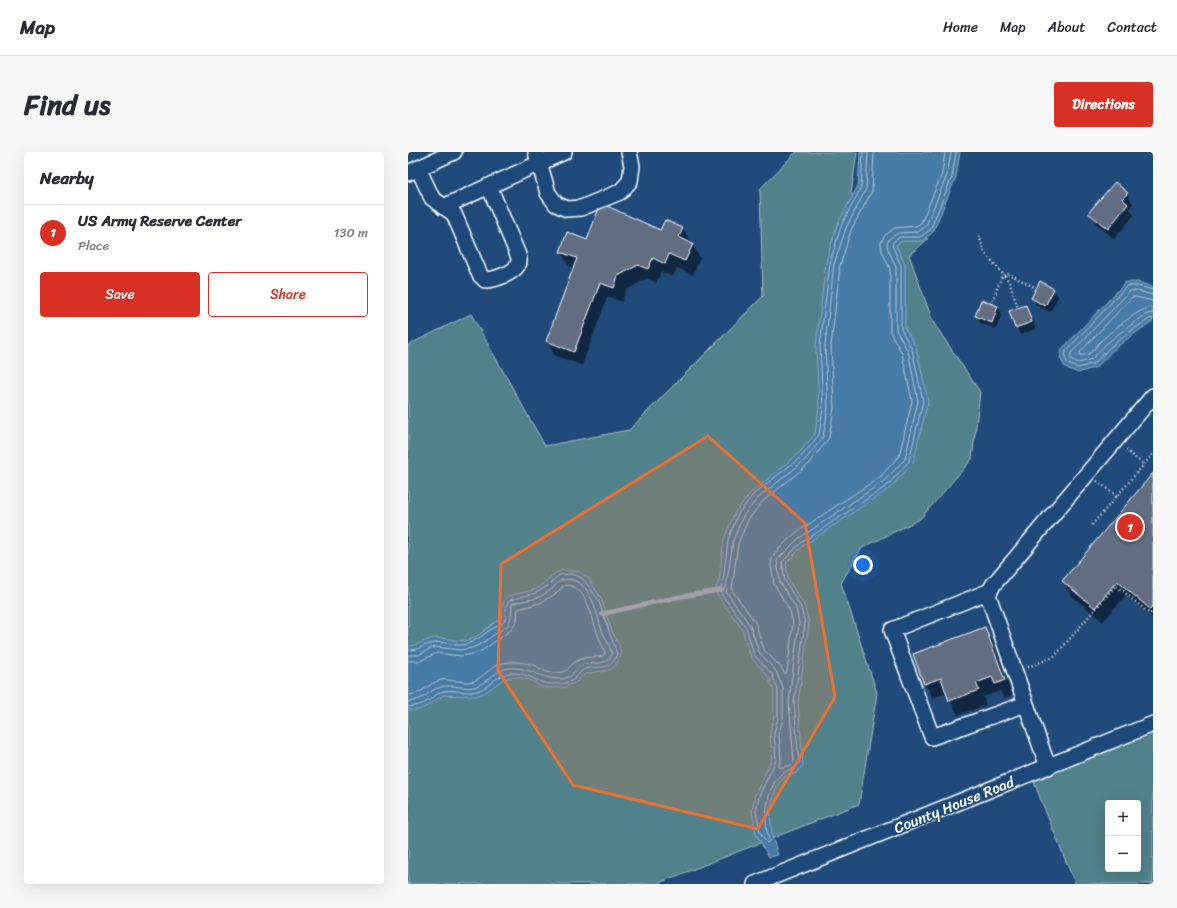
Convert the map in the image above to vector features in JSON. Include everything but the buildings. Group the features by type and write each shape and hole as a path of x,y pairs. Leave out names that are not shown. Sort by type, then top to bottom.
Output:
{"street":[{"path":"454,152 413,171 432,198 454,214 480,275 485,280 492,280 515,270 519,263 518,255 489,186"},
{"path":"443,207 489,186 538,157 564,152"},
{"path":"538,157 548,193 556,204 567,209 581,208 620,192 630,181 632,166 629,152"},
{"path":"1048,767 988,595 994,585 1153,396"},
{"path":"990,591 892,630 932,737 1026,704"},
{"name":"County House Road","path":"754,884 1153,724"}],"path":[{"path":"979,236 985,253 1004,275 1011,286 1018,308"},
{"path":"1004,275 1009,274 1036,288"},
{"path":"990,304 1004,275"},
{"path":"1115,441 1144,465"},
{"path":"1092,525 1153,454"},
{"path":"1087,474 1117,496"},
{"path":"1015,672 1054,657 1116,585 1150,614 1153,611"}],"highlighted area":[{"path":"708,436 805,523 835,697 758,829 573,785 498,671 501,564"}],"green space":[{"path":"796,152 857,152 851,194 928,239 909,255 933,322 980,392 972,459 920,519 862,548 841,583 877,693 859,804 656,884 408,884 408,345 471,314 545,446 629,430 763,296 760,189"},
{"path":"1153,732 1153,884 1075,884 1033,780"}],"water":[{"path":"860,152 960,152 956,177 933,232 922,241 902,241 896,245 905,265 905,328 916,347 928,401 913,463 890,488 803,546 786,563 788,580 804,605 809,623 798,702 803,765 796,773 786,776 777,785 770,811 772,836 778,855 769,857 756,834 752,812 755,795 772,759 770,733 774,717 774,690 768,676 751,657 742,629 718,596 716,587 719,581 724,539 735,512 752,492 799,453 815,434 819,408 816,346 826,262 837,225 858,186"},
{"path":"1126,282 1138,282 1153,287 1153,321 1112,351 1097,367 1078,373 1065,367 1060,358 1062,349"},
{"path":"564,570 579,572 587,577 601,598 611,629 620,647 621,655 615,666 609,670 585,674 578,681 565,687 542,687 530,680 518,677 505,678 484,693 475,696 443,695 429,705 418,710 408,710 408,646 435,638 461,641 469,640 501,619 504,599 511,595 536,589 553,575"}],"waterway":[{"path":"602,614 678,597 722,590"}],"place":[{"name":"US Army Reserve Center","path":"1130,527"}]}
